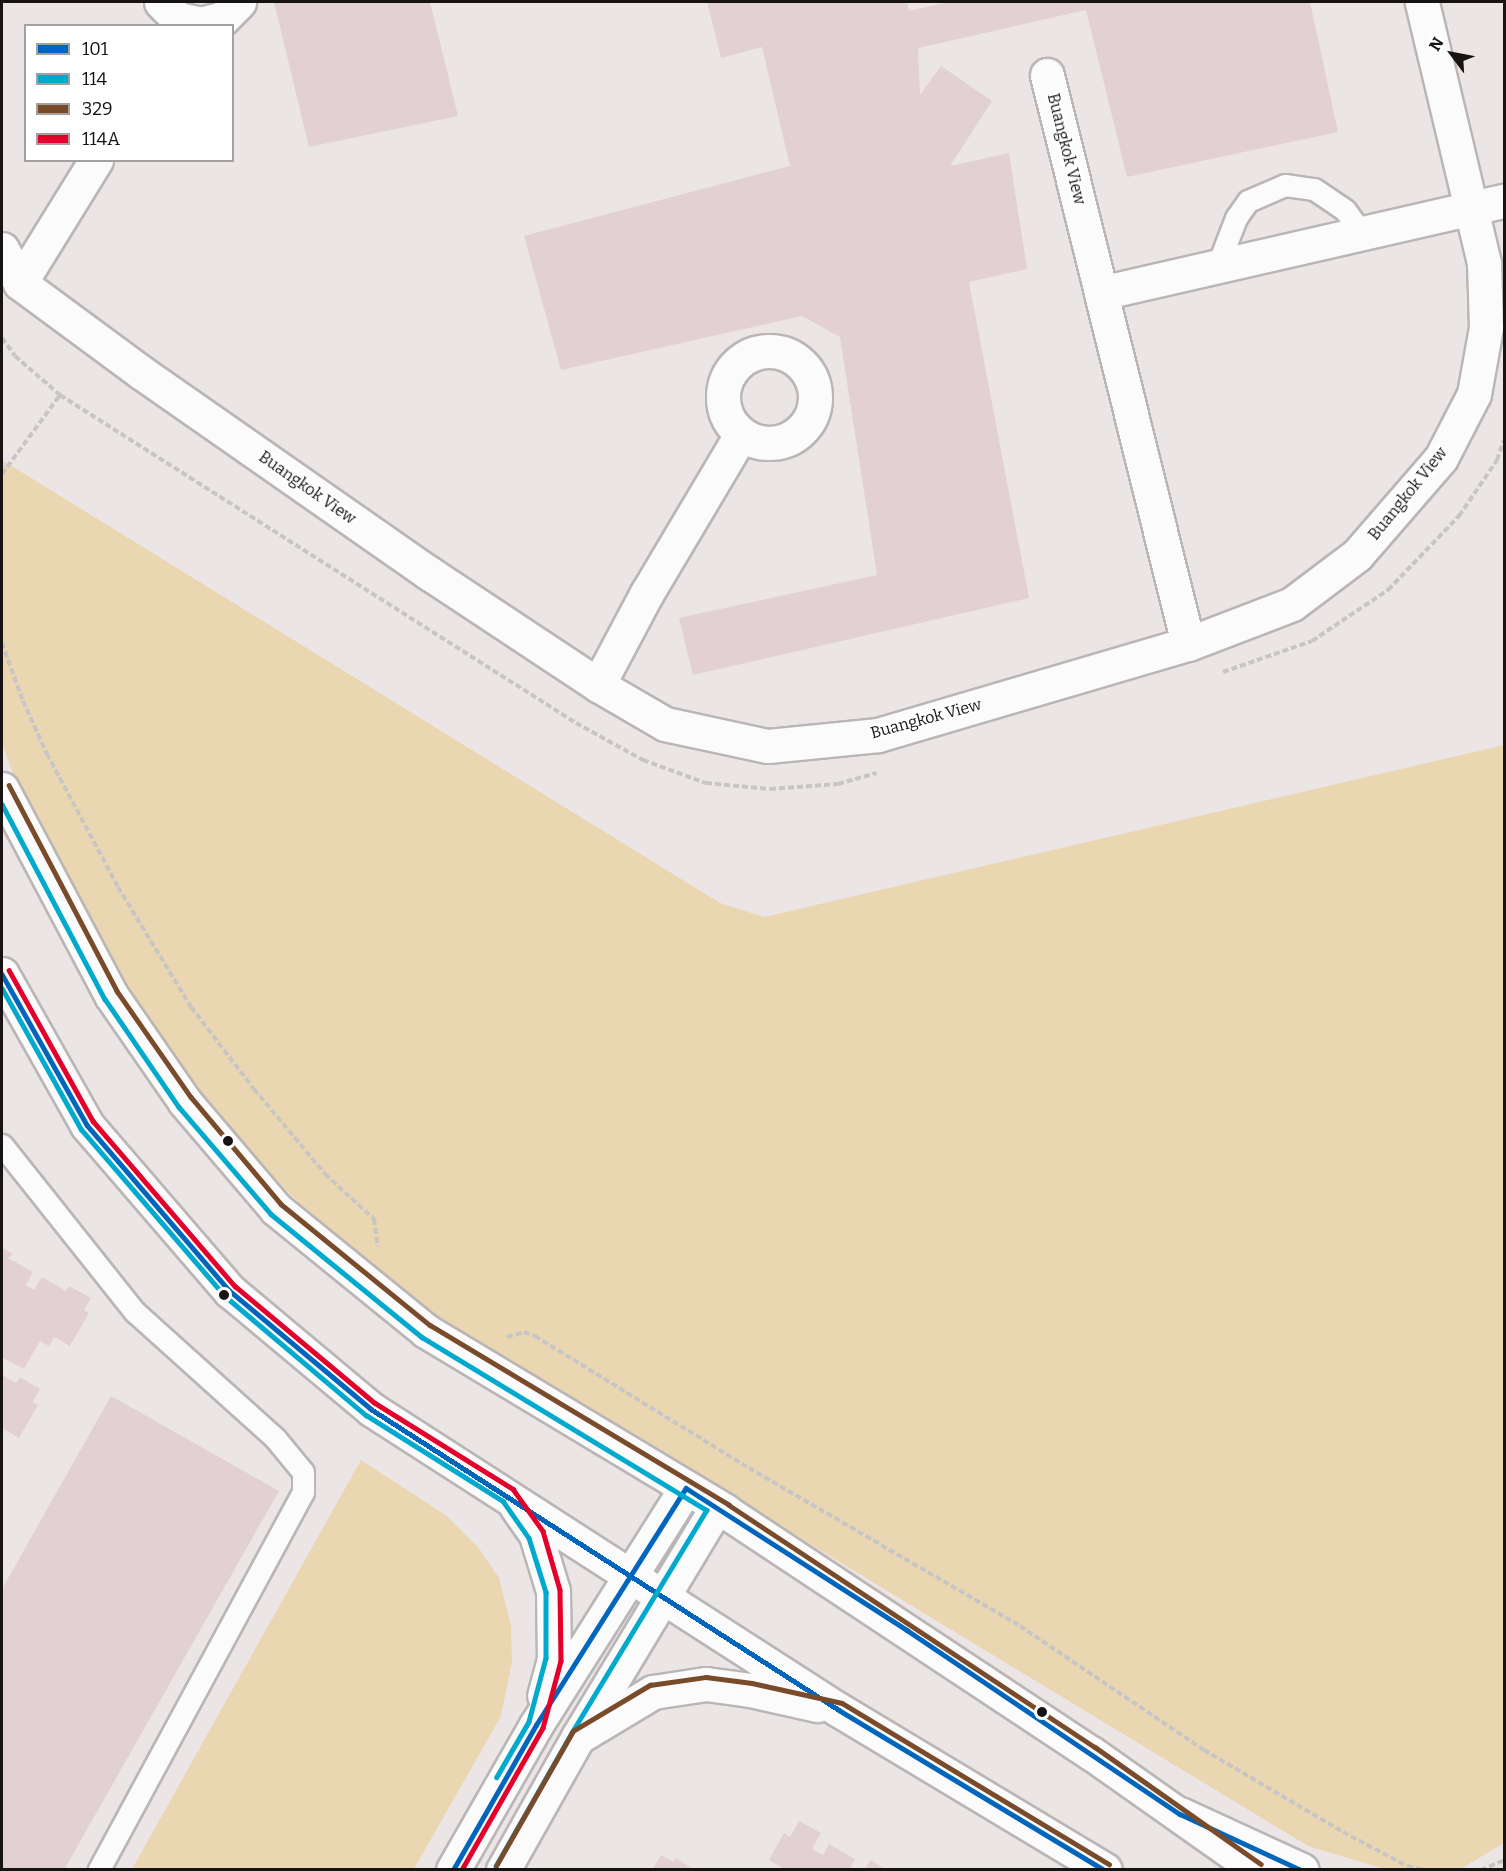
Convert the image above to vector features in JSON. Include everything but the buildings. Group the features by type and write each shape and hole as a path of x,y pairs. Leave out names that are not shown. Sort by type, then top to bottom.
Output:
{"street":[{"path":"171,15 201,24 223,18 239,2"},
{"name":"Buangkok View","path":"2,249 20,283 429,573 598,685 665,724 768,746 878,735 1188,644 1292,604 1357,555 1441,459 1474,394 1486,327 1484,263 1422,2"},
{"name":"Buangkok View","path":"1047,75 1188,644"},
{"path":"20,283 95,162"},
{"path":"1101,293 1504,201"},
{"path":"598,685 647,593 741,435"},
{"path":"2,789 111,995 185,1102 276,1209 426,1331 717,1507 1180,1814 1257,1869"},
{"path":"2,974 87,1125 230,1291 371,1408 839,1710 1105,1869"},
{"path":"453,1869 536,1725 686,1488"},
{"path":"507,1495 536,1535 553,1591 554,1659 536,1725"},
{"path":"503,1869 578,1737 717,1507"},
{"path":"578,1737 653,1692 706,1684 750,1690 839,1710"},
{"path":"1180,1814 1302,1869"}],"lane":[{"path":"1217,267 1236,218 1248,201 1285,185 1314,189 1346,210 1362,233"},
{"path":"2,1145 135,1311 275,1438 303,1472 303,1492 99,1869"}],"path":[{"path":"2,338 15,356 60,395 576,723 643,760 706,783 770,789 838,784 883,771"},
{"path":"2,474 60,395"},
{"path":"1218,673 1312,641 1388,590 1459,516 1497,460 1504,440"},
{"path":"2,643 23,701 47,754 118,887 190,1006 254,1089 325,1174 374,1220 380,1254"},
{"path":"501,1336 508,1337 524,1332 535,1336 749,1468 1020,1626 1204,1750 1342,1832 1407,1866 1424,1869"},
{"path":"1481,1869 1504,1860"}],"shaded area":[{"path":"2,460 720,903 764,917 1504,745 1504,1843 1459,1870 1385,1869 1308,1846 749,1507 663,1451 437,1318 301,1205 192,1095 105,975 43,852 2,744"},
{"path":"361,1460 447,1516 478,1547 499,1578 511,1626 512,1662 501,1716 414,1869 132,1869"}],"transit line":[{"name":"329","path":"9,785 117,991 191,1097 281,1204 430,1325 729,1505 1095,1747 1261,1864"},
{"name":"114","path":"2,804 105,999 179,1107 271,1214 422,1337 707,1510 572,1733 496,1866"},
{"name":"114A","path":"9,970 93,1121 235,1286 375,1403 513,1489 543,1531 560,1590 561,1661 543,1728 462,1870"},
{"name":"101","path":"2,974 87,1125 230,1291 371,1409 839,1710 1104,1870"},
{"name":"114","path":"2,988 81,1129 225,1296 366,1415 503,1501 529,1538 546,1592 546,1658 529,1722 497,1777"},
{"name":"101","path":"453,1870 536,1725 686,1488 907,1630 1180,1814 1301,1870"},
{"name":"329","path":"496,1866 573,1731 650,1685 706,1677 752,1683 842,1703 1109,1864"}]}
